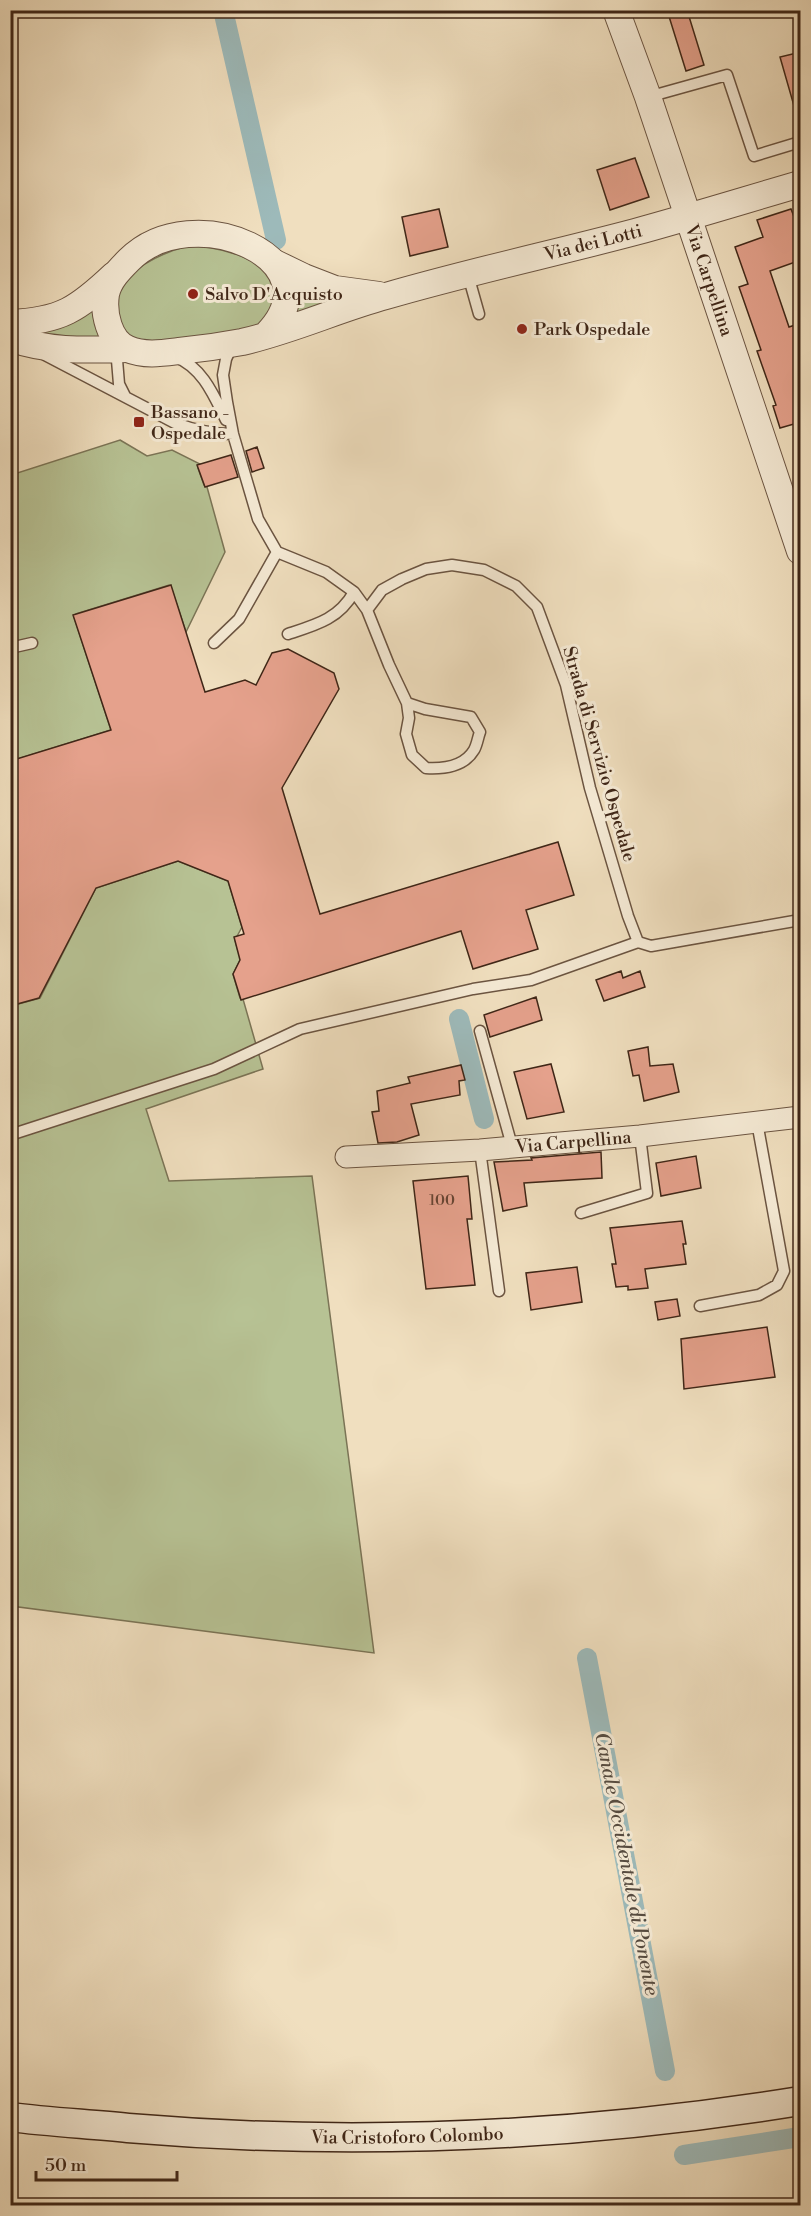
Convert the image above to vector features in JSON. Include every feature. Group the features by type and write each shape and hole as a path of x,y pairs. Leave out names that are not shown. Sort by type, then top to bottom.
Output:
{"main road":[{"name":"Via Cristoforo Colombo","path":"10,2117 138,2129 240,2135 399,2138 534,2133 645,2123 801,2101"}],"street":[{"name":"Via Carpellina","path":"616,10 648,97 801,551"},
{"name":"Via dei Lotti","path":"13,334 77,350 119,346 151,354 234,343 385,296 688,217 801,184"},
{"name":"Via dei Lotti","path":"13,334 28,322 60,316 85,302 136,253 158,240 182,234 209,233 234,239 256,249 275,263 304,278 335,289 385,296"},
{"path":"267,334 278,323 285,306 285,281 275,263"},
{"name":"Via dei Lotti","path":"114,275 106,292 106,308 108,325 119,346"},
{"name":"Via Carpellina","path":"346,1157 480,1150 640,1136 801,1118"}],"lane":[{"path":"648,97 727,75 754,156 801,142"},
{"path":"468,275 479,314"},
{"path":"13,334 175,423 215,434 233,434"},
{"path":"234,343 226,359 223,375 233,434 258,519 277,552 326,572 354,592 367,610 407,703 409,717 406,734 412,754 426,768 445,769 462,762 474,751 480,732 471,717 425,709 407,703"},
{"path":"119,346 119,384 126,398"},
{"path":"165,352 195,369 215,397 233,434"},
{"path":"214,643 238,619 277,552"},
{"name":"Strada di Servizio Ospedale","path":"367,610 382,590 402,579 426,569 452,565 484,570 516,586 537,606 566,685 590,788 628,916 638,942"},
{"path":"288,634 336,615 346,606 354,592"},
{"path":"10,648 32,644"},
{"path":"10,1135 214,1069 300,1029 473,989 531,980 638,942 651,946 801,920"},
{"path":"480,1031 512,1146"},
{"path":"700,1306 759,1296 777,1285 784,1271 757,1122"},
{"path":"581,1213 646,1193 640,1136"},
{"path":"480,1150 500,1291"}],"green space":[{"path":"189,246 223,250 248,259 259,266 272,282 272,311 254,330 154,342 134,339 120,328 117,299 120,289 135,271 145,264 168,252"},
{"path":"291,280 353,301 291,316"},
{"path":"95,304 102,340 34,336 41,329"},
{"path":"120,440 147,456 172,450 200,464 198,468 204,485 207,487 225,552 186,632 169,585 76,614 74,617 111,730 11,761 11,475"},
{"path":"178,861 228,881 242,927 235,940 242,956 233,974 240,998 243,999 263,1069 146,1109 169,1181 312,1176 374,1653 11,1606 11,1006 40,998 96,888"}],"building":[{"path":"667,10 687,10 704,65 686,71"},
{"path":"801,52 801,112 796,113 780,57"},
{"path":"635,158 649,197 610,210 597,170"},
{"path":"439,209 448,247 410,256 402,217"},
{"path":"791,209 801,235 801,260 770,271 789,327 801,323 801,422 780,428 773,406 776,405 757,351 761,350 739,287 748,284 735,247 763,237 757,220"},
{"path":"257,447 264,468 252,472 246,451"},
{"path":"231,455 238,477 205,487 197,465"},
{"path":"171,585 205,692 245,680 256,685 272,653 288,649 334,673 339,689 282,788 320,914 558,842 574,895 526,910 538,949 473,969 461,931 241,1000 233,974 240,960 234,937 244,934 228,881 178,861 96,888 39,998 10,1006 10,761 111,730 73,615"},
{"path":"621,971 623,978 640,971 645,987 604,1001 596,980"},
{"path":"536,997 542,1020 490,1037 484,1015"},
{"path":"648,1047 650,1066 673,1064 679,1092 644,1101 639,1075 633,1076 628,1051"},
{"path":"551,1064 564,1112 527,1119 514,1072"},
{"path":"461,1065 465,1080 459,1081 460,1095 411,1104 419,1135 397,1142 378,1143 372,1112 379,1111 377,1091 410,1083 408,1077"},
{"path":"601,1152 602,1178 524,1183 527,1206 503,1211 494,1162"},
{"path":"696,1156 701,1188 661,1196 656,1163"},
{"path":"468,1176 472,1219 467,1219 475,1285 426,1289 413,1181"},
{"path":"682,1221 686,1244 683,1244 686,1264 645,1269 648,1288 628,1290 628,1286 616,1287 612,1264 616,1264 610,1228"},
{"path":"577,1267 582,1302 531,1310 526,1273"},
{"path":"677,1299 680,1316 658,1320 655,1302"},
{"path":"767,1327 775,1377 684,1389 681,1339"}],"waterway":[{"name":"Canale Occidentale di Ponente","path":"223,10 276,240"},
{"name":"Canale Occidentale di Ponente","path":"459,1019 484,1119"},
{"name":"Canale Occidentale di Ponente","path":"587,1658 665,2071"},
{"name":"Canale Occidentale di Ponente","path":"684,2155 800,2137"}],"place":[{"name":"Salvo D'Acquisto","path":"193,294"},
{"name":"Park Ospedale","path":"522,329"},
{"name":"Bassano - Ospedale","path":"139,422"}]}
